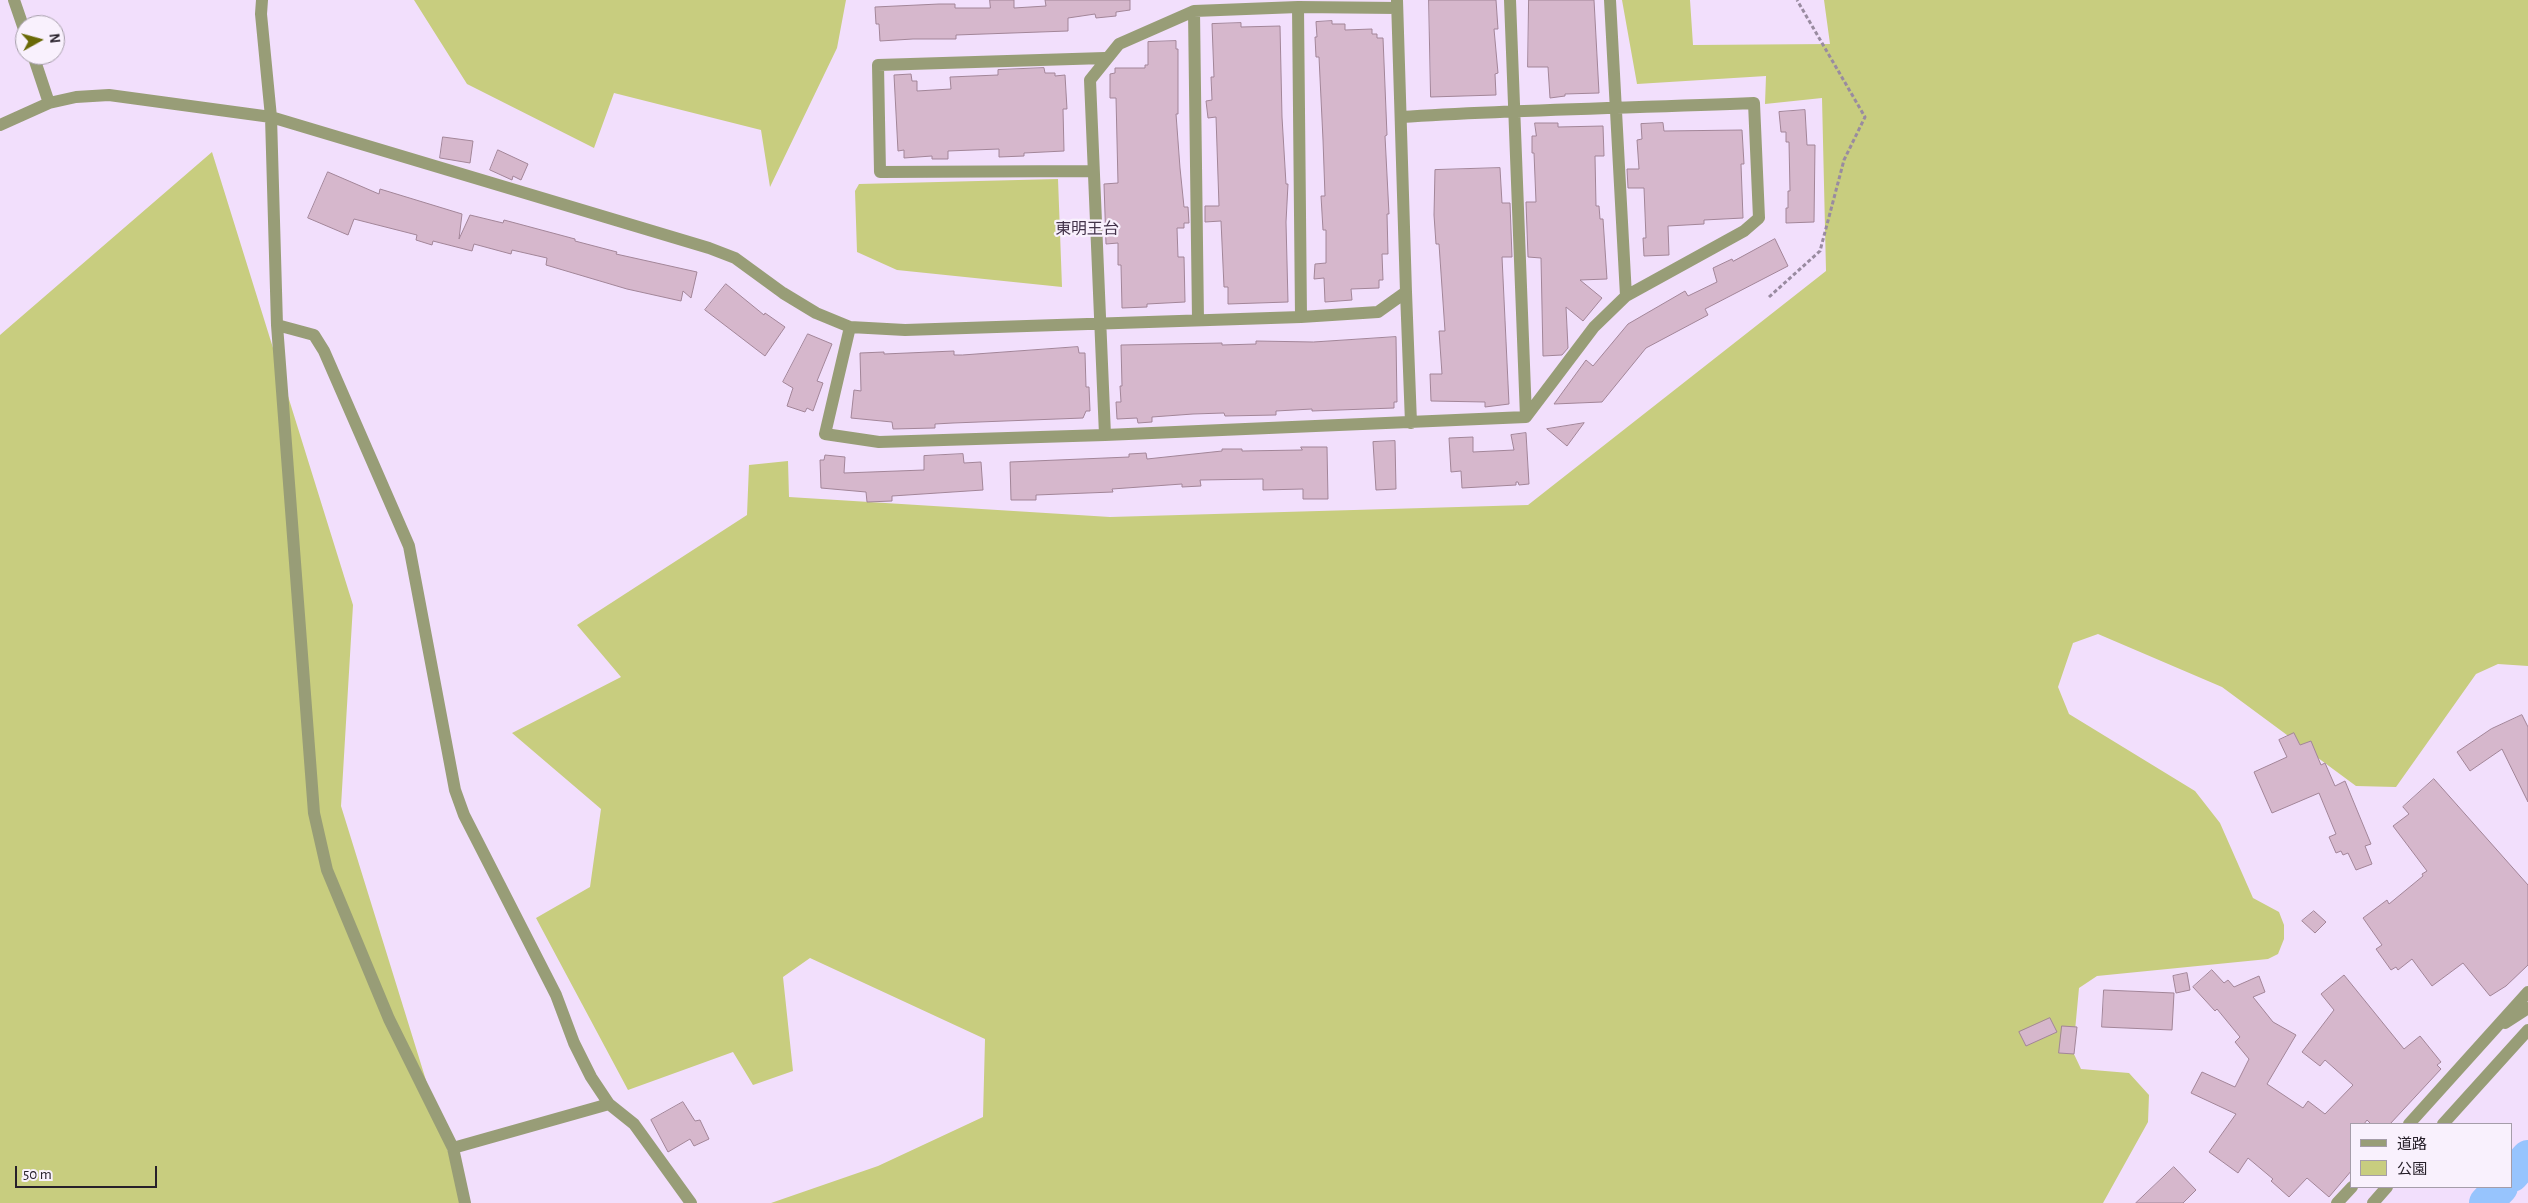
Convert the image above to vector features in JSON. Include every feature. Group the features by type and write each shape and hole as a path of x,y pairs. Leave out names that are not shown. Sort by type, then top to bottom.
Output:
{"street":[{"path":"14,0 19,15"},
{"path":"262,0 261,14 271,117 277,325 314,813 327,870 389,1019 453,1148 466,1203"},
{"path":"1510,0 1516,110 1526,417"},
{"path":"1610,0 1626,296"},
{"path":"1105,435 1090,80 1105,58 1119,44 1194,11 1397,4 1411,423"},
{"path":"1298,7 1301,317"},
{"path":"1194,11 1198,320"},
{"path":"1093,171 880,172 878,65 1105,58"},
{"path":"37,65 50,103"},
{"path":"0,125 50,103 76,97 109,95 271,117 709,248 735,258 783,294 816,313 850,326 904,330 1099,322 1301,317 1378,312 1406,292"},
{"path":"850,326 825,434 879,442 1105,435 1526,417 1594,327 1626,296 1744,231 1759,218 1754,103 1615,109 1516,110 1402,117"},
{"path":"277,325 314,335 319,343 409,546 455,790 464,815 556,995 574,1043 591,1076 609,1104 634,1124 691,1203"},
{"path":"2409,1123 2528,992"},
{"path":"2489,1035 2528,1008"},
{"path":"2444,1123 2528,1030"},
{"path":"453,1148 609,1104"},
{"path":"2337,1203 2351,1188"},
{"path":"2373,1203 2386,1188"}],"path":[{"path":"1769,297 1820,251 1844,160 1865,117 1797,0"}],"green space":[{"path":"414,0 846,0 837,48 770,187 761,130 614,93 594,148 467,84"},
{"path":"1622,0 1690,0 1693,45 1830,44 1824,0 2528,0 2528,666 2498,664 2476,674 2396,787 2356,786 2222,687 2098,634 2073,643 2058,687 2069,714 2195,791 2220,823 2253,898 2279,912 2284,925 2284,939 2278,954 2268,959 2097,976 2079,988 2073,1052 2081,1069 2129,1073 2149,1095 2148,1122 2103,1203 771,1203 878,1166 983,1117 985,1039 810,958 783,977 793,1071 753,1085 733,1052 628,1090 536,918 590,887 601,809 512,733 621,677 577,625 747,515 749,465 788,461 789,497 1110,517 1528,505 1826,271 1822,98 1765,104 1766,76 1637,84"},
{"path":"212,152 353,605 341,806 464,1203 0,1203 0,335"},
{"path":"1058,179 1062,287 897,270 857,252 855,191 859,184"}],"building":[{"path":"990,0 1014,0 1014,8 1046,6 1045,0 1130,0 1130,10 1116,12 1116,16 1096,18 1095,14 1068,18 1068,31 956,35 956,39 880,41 875,7 955,4 955,8 990,8"},
{"path":"1429,0 1496,0 1498,29 1494,29 1498,73 1495,74 1496,95 1431,97"},
{"path":"1529,0 1594,0 1599,93 1565,94 1565,96 1550,98 1548,67 1528,67"},
{"path":"1332,21 1332,24 1345,24 1345,30 1372,29 1372,34 1377,34 1377,38 1383,38 1389,214 1387,214 1388,254 1382,254 1383,280 1379,280 1379,288 1351,289 1352,300 1325,302 1324,278 1314,279 1315,264 1326,263 1326,230 1323,230 1321,196 1325,196 1319,57 1316,57 1315,37 1317,37 1316,22"},
{"path":"1241,23 1241,27 1280,26 1282,117 1286,184 1288,184 1286,222 1288,302 1228,304 1228,287 1224,287 1221,221 1205,222 1205,206 1219,206 1216,117 1208,118 1206,101 1212,100 1211,77 1214,77 1212,24"},
{"path":"1176,41 1176,49 1178,49 1178,114 1176,114 1184,207 1188,207 1189,223 1184,223 1184,228 1177,228 1178,257 1184,257 1185,302 1147,304 1147,307 1122,308 1121,265 1118,265 1118,243 1106,244 1104,184 1118,183 1116,98 1110,98 1110,74 1115,73 1115,68 1145,68 1145,65 1148,65 1148,42"},
{"path":"1044,68 1045,73 1055,73 1055,76 1065,75 1067,109 1063,109 1064,151 1024,153 1024,156 999,157 999,149 948,151 948,159 932,159 932,156 904,158 904,150 898,151 894,75 911,74 912,81 917,81 917,91 951,89 950,77 998,75 998,70"},
{"path":"1805,110 1807,145 1815,145 1814,222 1786,223 1788,191 1790,191 1789,142 1786,142 1786,132 1781,132 1779,112"},
{"path":"1535,123 1558,123 1558,127 1603,126 1604,156 1595,156 1596,206 1599,206 1600,219 1603,219 1607,279 1580,280 1602,298 1583,321 1566,307 1568,348 1562,355 1543,356 1541,258 1528,257 1526,202 1536,202 1534,153 1532,153 1532,136 1536,136"},
{"path":"1663,123 1664,131 1742,130 1744,164 1741,164 1743,218 1704,220 1704,224 1668,226 1669,255 1644,256 1643,238 1646,238 1644,188 1628,188 1627,169 1639,169 1637,140 1642,139 1641,124"},
{"path":"443,137 473,141 470,163 440,158"},
{"path":"498,150 528,164 521,180 513,176 512,180 490,170"},
{"path":"1500,168 1502,203 1510,203 1512,257 1502,257 1509,404 1485,407 1485,402 1431,401 1430,374 1442,374 1439,331 1445,331 1439,244 1436,244 1434,215 1435,170"},
{"path":"328,172 379,194 380,189 462,214 459,239 470,215 503,223 504,220 575,239 575,241 617,252 616,254 697,272 691,298 683,291 681,301 627,289 546,265 547,258 512,250 511,254 474,244 472,251 433,241 432,245 416,240 417,235 354,219 348,235 308,218"},
{"path":"1775,239 1788,266 1705,309 1708,315 1646,348 1602,402 1554,404 1586,360 1593,366 1628,324 1685,291 1688,296 1717,282 1713,268 1732,259 1733,261"},
{"path":"726,284 764,315 765,313 785,327 765,356 705,310"},
{"path":"808,334 832,344 817,381 823,383 813,411 807,408 805,412 787,406 793,388 783,382"},
{"path":"1396,337 1397,402 1394,402 1394,408 1276,411 1276,415 1225,416 1224,413 1193,414 1152,417 1152,422 1138,423 1137,418 1117,419 1116,402 1121,402 1120,386 1122,386 1121,345 1222,343 1222,345 1256,344 1256,341 1313,342"},
{"path":"1078,347 1079,353 1085,353 1086,387 1089,387 1090,411 1086,411 1083,418 935,424 935,428 893,429 892,422 851,418 854,390 861,391 860,353 884,352 884,354 954,351 954,355 962,355"},
{"path":"1584,423 1567,446 1547,429"},
{"path":"1526,433 1529,484 1519,485 1516,482 1516,485 1462,488 1461,471 1451,472 1449,438 1473,437 1473,452 1514,450 1511,435"},
{"path":"1395,441 1396,489 1376,490 1373,442"},
{"path":"1301,447 1327,447 1328,499 1303,499 1303,489 1263,490 1263,479 1200,480 1201,486 1182,487 1182,484 1112,489 1113,492 1036,495 1036,500 1011,500 1010,462 1129,457 1129,454 1146,453 1147,459 1222,451 1222,449 1242,449 1242,451 1302,450"},
{"path":"963,454 964,463 981,462 983,490 892,496 892,501 867,502 866,492 821,488 820,460 824,460 825,455 845,457 844,473 924,470 924,456"},
{"path":"2522,715 2528,727 2528,802 2502,749 2470,771 2457,752 2491,729"},
{"path":"2294,733 2300,745 2311,741 2321,765 2325,763 2335,786 2345,781 2371,844 2365,846 2372,864 2356,870 2348,853 2343,855 2341,851 2336,853 2329,837 2336,834 2319,793 2272,813 2254,772 2287,757 2279,740"},
{"path":"2434,779 2528,885 2528,965 2506,986 2490,996 2463,963 2432,986 2412,959 2398,970 2396,967 2391,970 2376,949 2382,945 2363,918 2387,900 2389,904 2427,871 2393,826 2409,814 2403,807"},
{"path":"2314,911 2326,922 2315,933 2302,921"},
{"path":"2212,970 2224,983 2228,980 2234,987 2259,976 2265,992 2253,997 2273,1022 2296,1035 2267,1084 2303,1108 2308,1101 2325,1114 2353,1085 2325,1060 2320,1066 2302,1052 2334,1010 2321,994 2344,975 2404,1049 2420,1036 2441,1062 2437,1065 2441,1069 2391,1123 2370,1123 2367,1120 2365,1123 2350,1123 2350,1172 2329,1197 2307,1178 2289,1197 2271,1181 2273,1179 2248,1158 2238,1173 2209,1152 2236,1114 2191,1093 2202,1072 2235,1087 2249,1059 2235,1042 2240,1037 2217,1009 2215,1011 2193,987"},
{"path":"2187,973 2190,990 2176,993 2173,976"},
{"path":"2104,990 2174,993 2172,1030 2102,1027"},
{"path":"2050,1018 2057,1032 2026,1046 2019,1032"},
{"path":"2062,1026 2077,1027 2074,1054 2059,1053"},
{"path":"683,1102 695,1121 700,1120 709,1139 694,1146 690,1139 668,1152 651,1120"},
{"path":"2174,1167 2196,1190 2183,1203 2136,1203"}],"waterway":[{"path":"2513,1174 2528,1157"},
{"path":"2486,1203 2500,1188"}],"district":[{"name":"東明王台","path":"1087,229"}]}
